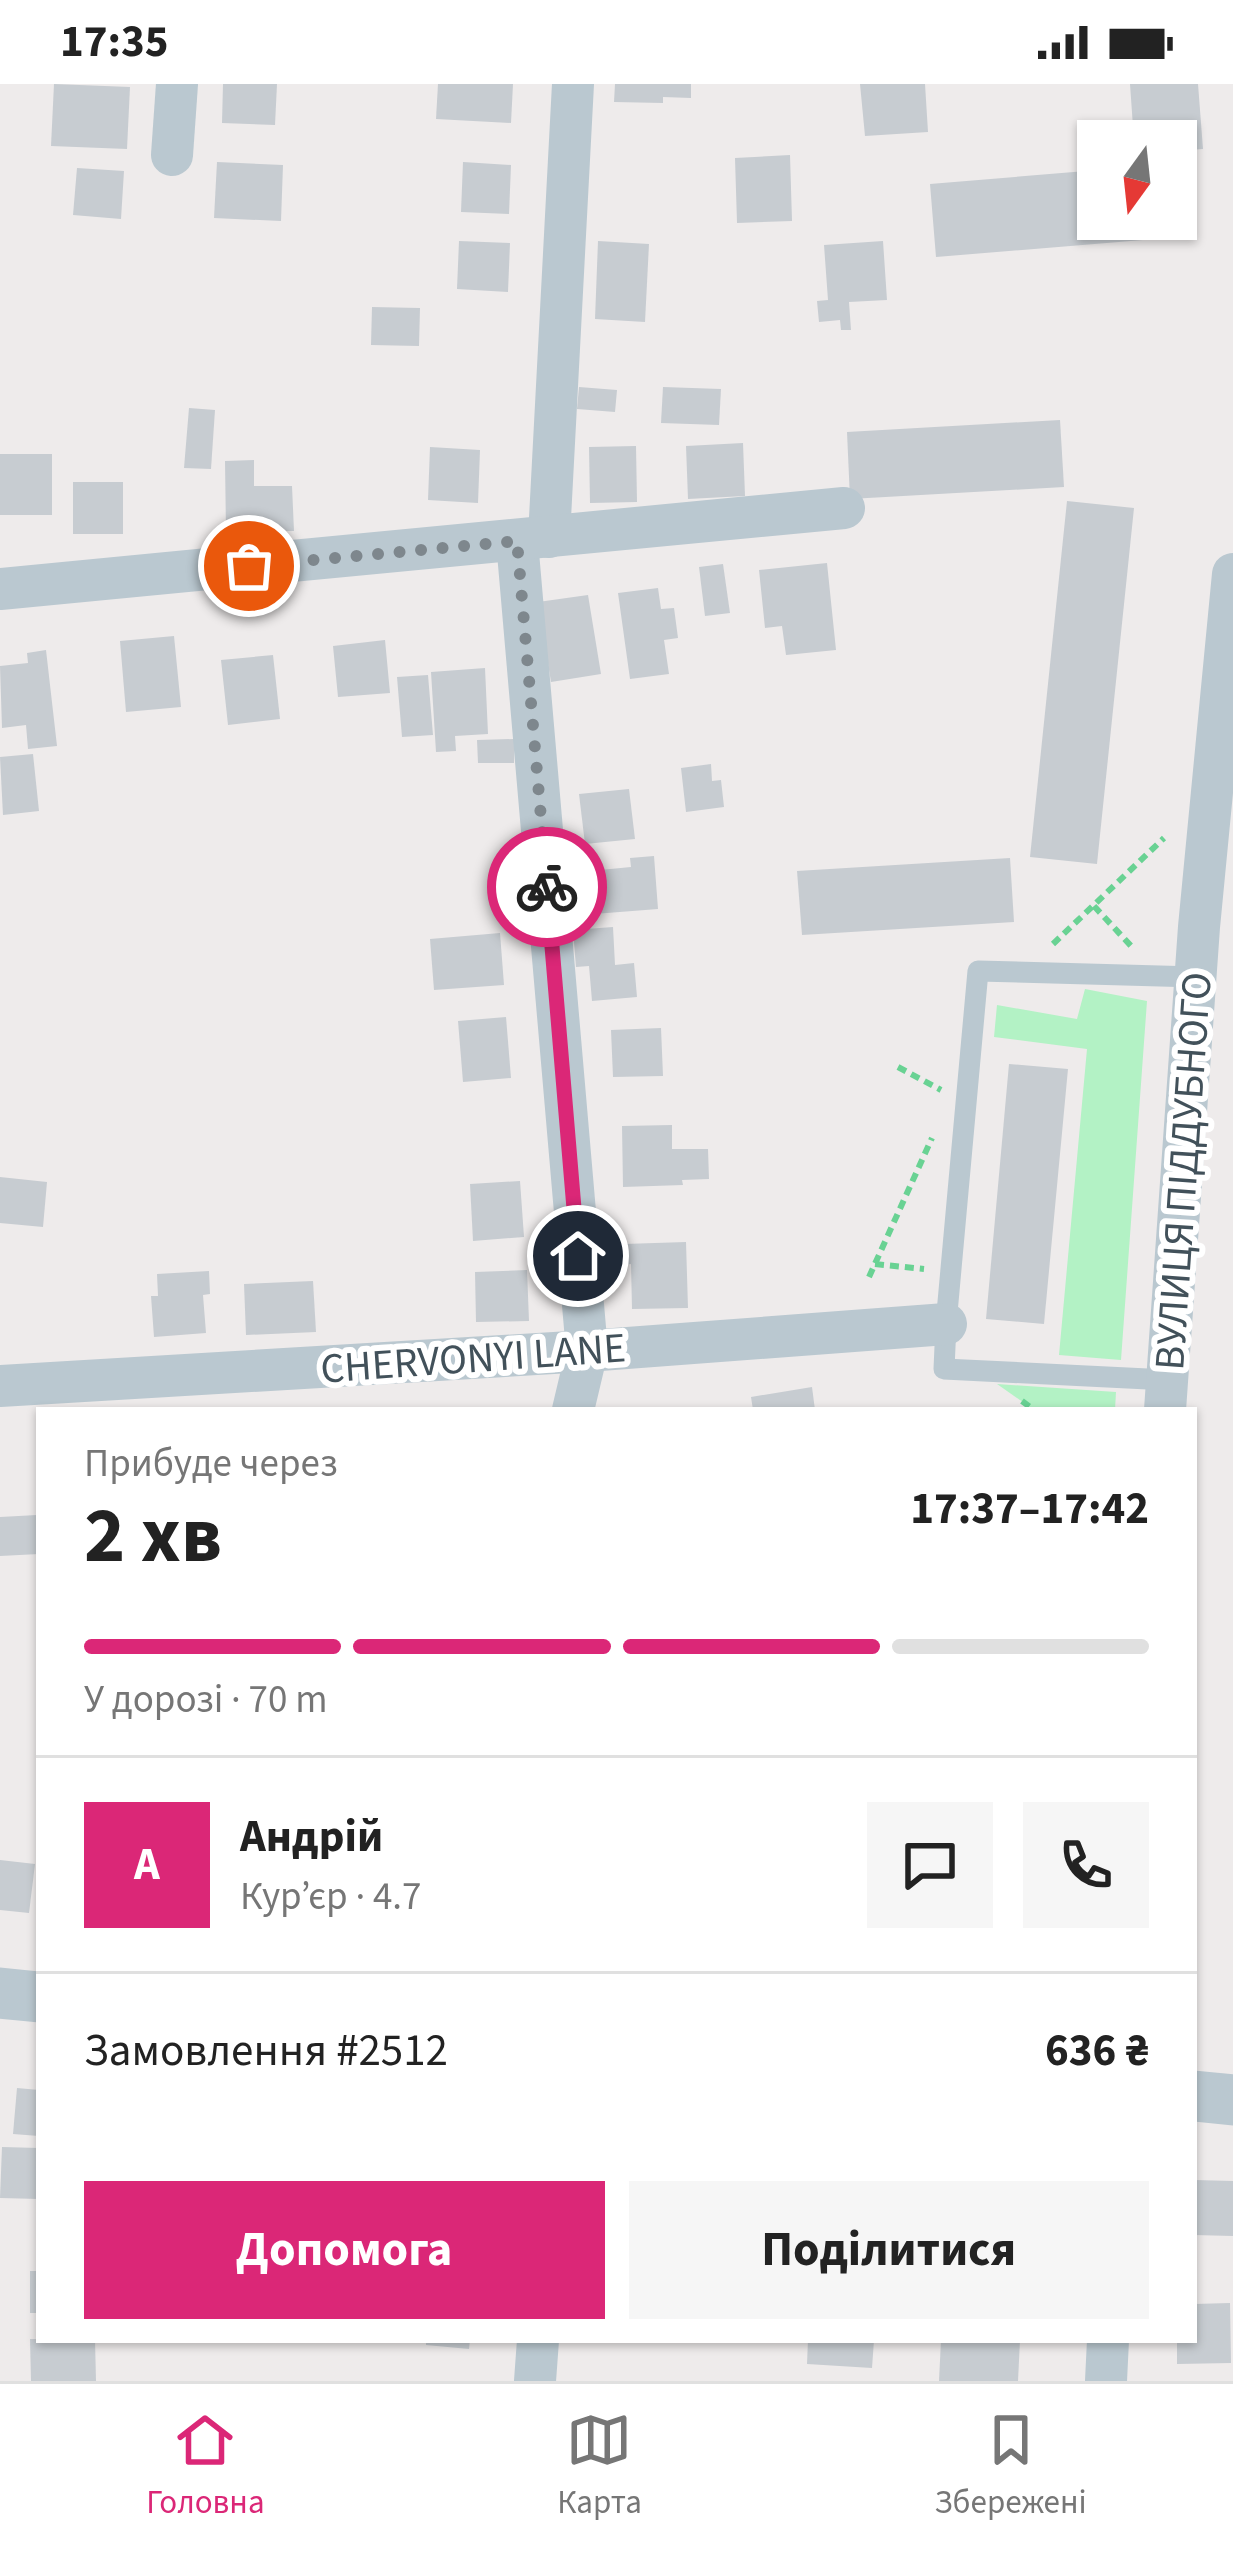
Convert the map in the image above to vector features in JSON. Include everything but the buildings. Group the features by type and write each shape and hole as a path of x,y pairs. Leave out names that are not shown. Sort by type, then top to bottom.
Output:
{"street":[{"path":"172,155 177,84"},
{"path":"573,84 533,539 586,1351 574,1407"},
{"path":"0,589 844,508"},
{"name":"ВУЛИЦЯ ПІДДУБНОГО","path":"1167,1395 1177,976 1233,574"},
{"name":"CHERVONYI LANE","path":"0,1386 946,1324"},
{"path":"0,1993 36,1996"},
{"path":"1197,2096 1233,2100"},
{"path":"536,2381 538,2343"},
{"path":"1106,2381 1108,2343"}],"lane":[{"path":"1167,1395 944,1369 959,1099 978,970 1177,976"}],"path":[{"path":"1025,972 1164,838"},
{"path":"1094,905 1177,976"},
{"path":"869,1277 959,1099 898,1067"},
{"path":"875,1264 951,1272"}],"green space":[{"path":"1085,989 1147,1001 1121,1360 1059,1355 1087,1049 994,1037 997,1005 1077,1019"},
{"path":"997,1384 1116,1392 1115,1407 1030,1407"}],"way so far":[{"path":"249,566 517,541 547,887"}],"route":[{"path":"547,887 578,1256"}]}
